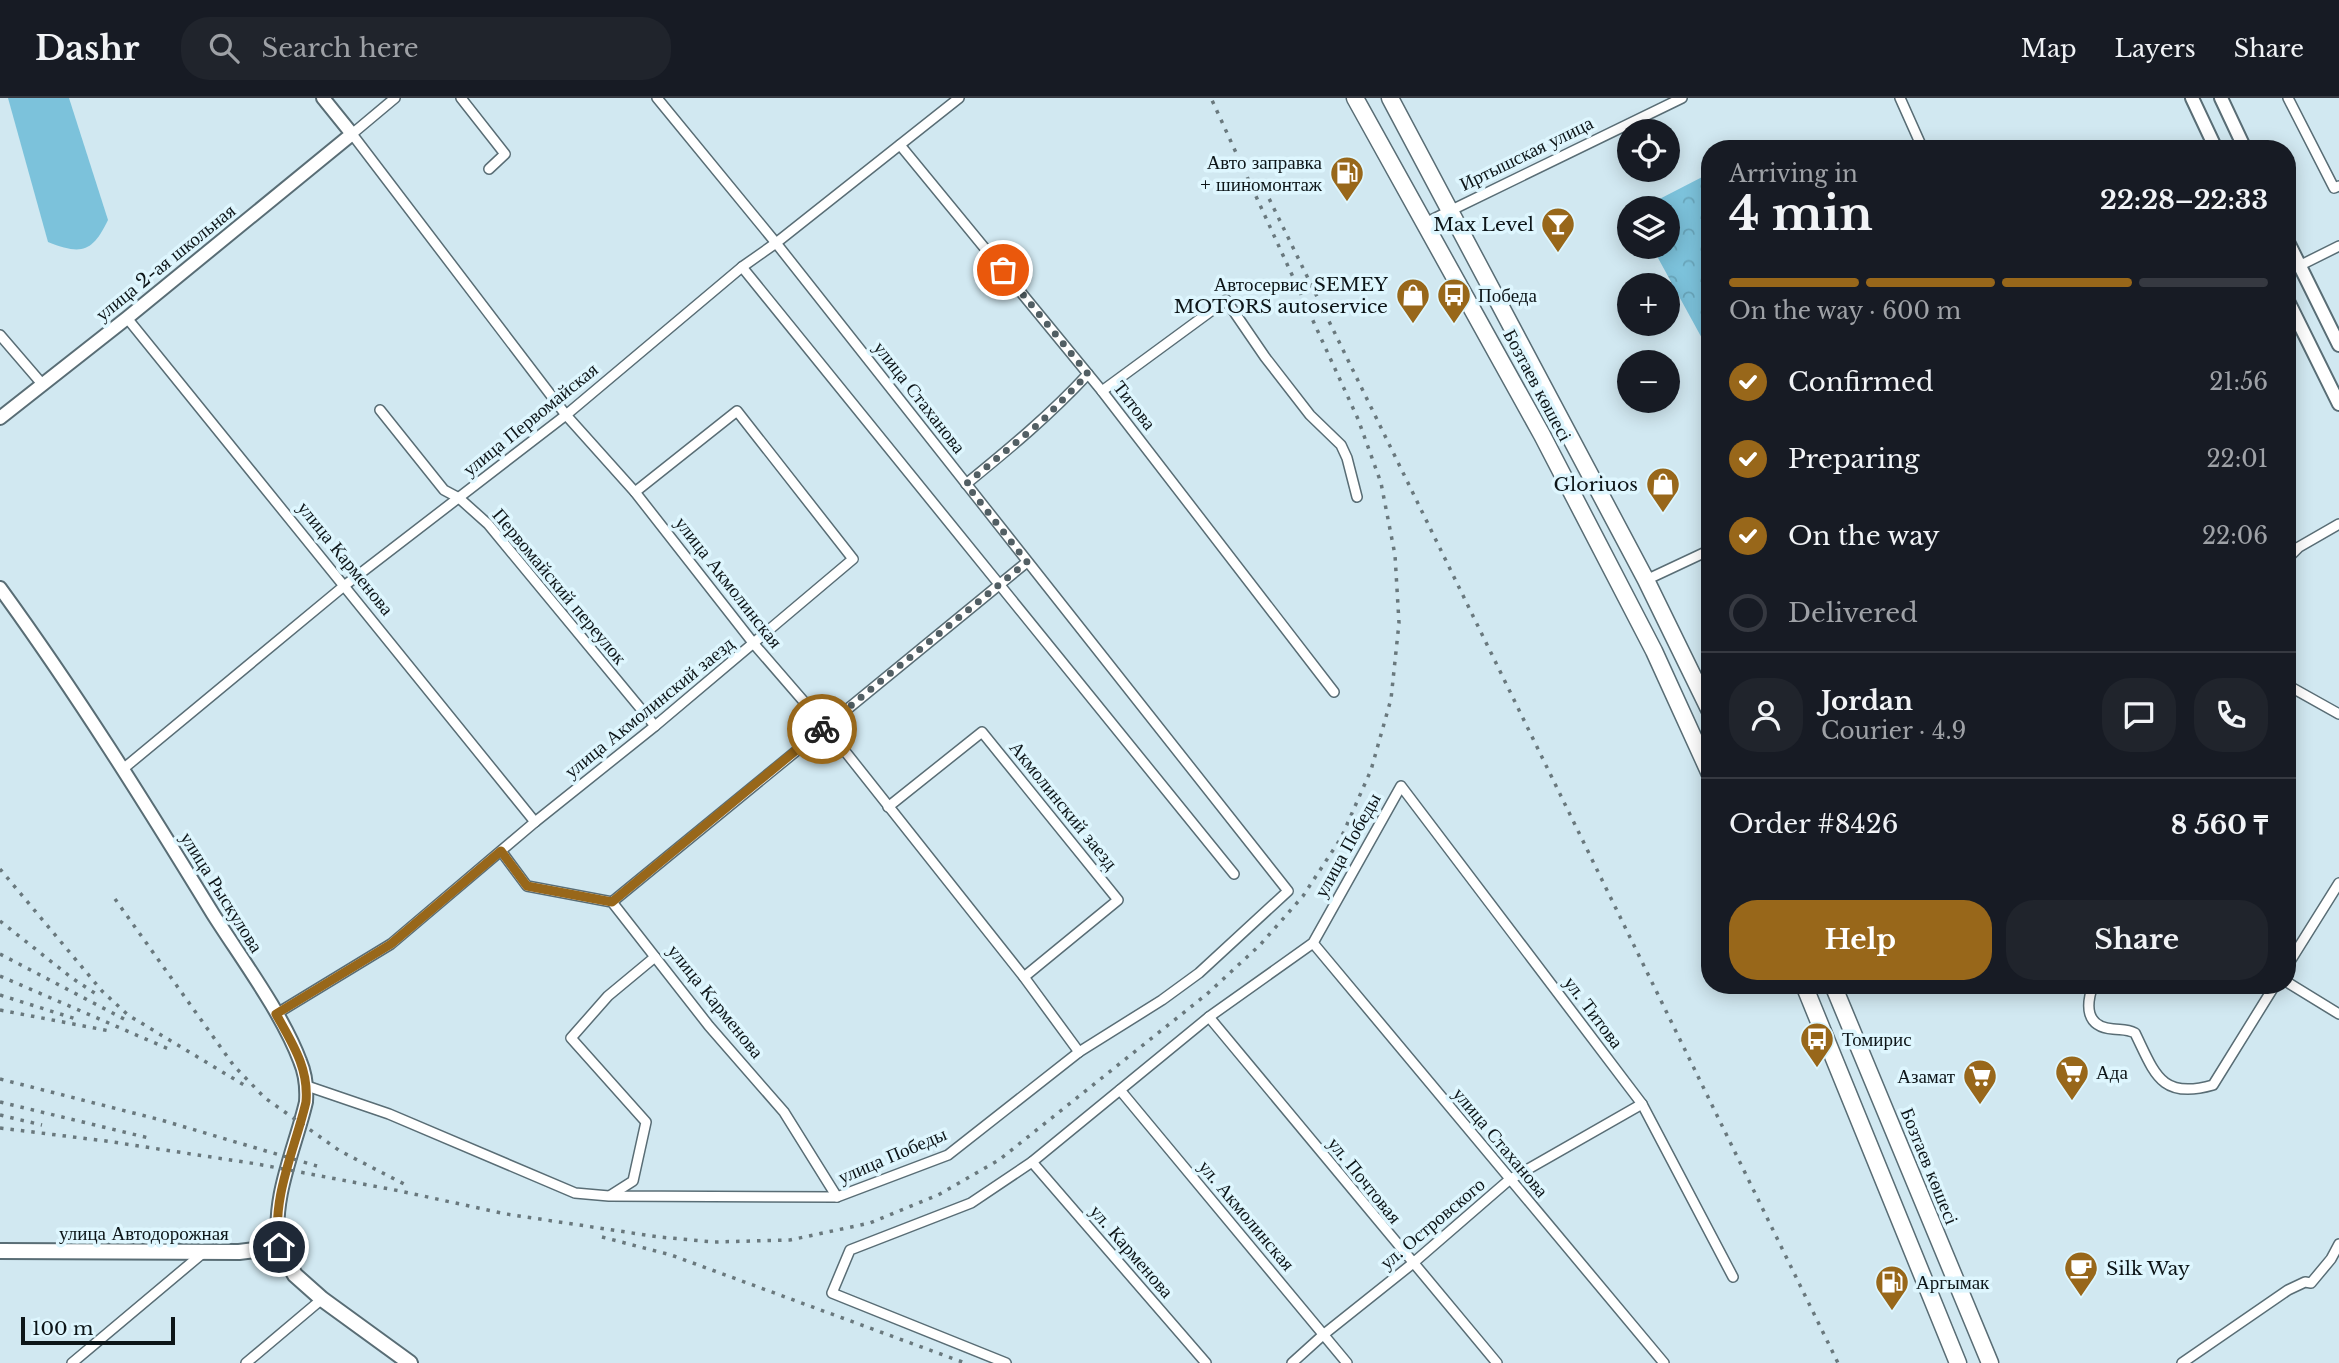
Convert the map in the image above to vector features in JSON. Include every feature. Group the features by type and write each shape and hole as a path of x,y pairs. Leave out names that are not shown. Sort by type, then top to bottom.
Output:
{"highway":[{"name":"Бозтаев көшесі","path":"1355,98 1510,375 1649,642 1701,755"},
{"name":"Бозтаев көшесі","path":"1390,98 1646,580 1701,693"},
{"path":"1808,994 1958,1363"},
{"name":"Бозтаев көшесі","path":"1837,994 1990,1363"}],"main road":[{"name":"улица Автодорожная","path":"0,1251 203,1253 279,1247"},
{"path":"279,1247 295,1275 322,1299 410,1363"}],"street":[{"path":"323,98 352,134 395,98"},
{"path":"461,98 505,154 489,169"},
{"name":"улица Стаханова","path":"657,98 776,243 1284,884"},
{"name":"улица Первомайская","path":"123,769 344,586 566,415 741,267 776,243 959,98"},
{"name":"Иртышская улица","path":"1425,223 1682,98"},
{"path":"1900,98 1919,140"},
{"path":"2192,98 2212,140"},
{"path":"2222,98 2241,140"},
{"path":"2288,98 2333,188 2339,186"},
{"name":"улица 2-ая школьная","path":"0,418 352,134"},
{"name":"улица Акмолинская","path":"352,134 566,415 635,492 754,644 825,726 1024,976 1079,1052"},
{"name":"Титова","path":"900,145 1102,391 1334,692"},
{"path":"2299,265 2339,246"},
{"path":"2296,259 2339,345"},
{"path":"741,267 1234,874"},
{"path":"1102,391 1226,300 1265,357 1310,415 1341,445 1357,498"},
{"name":"улица Карменова","path":"127,318 535,822"},
{"path":"2296,320 2339,404"},
{"path":"0,335 43,385"},
{"path":"966,484 1047,417 1088,374"},
{"name":"Первомайский переулок","path":"380,410 444,490 459,498 488,524 655,726"},
{"name":"улица Акмолинский заезд","path":"276,1014 391,944 853,559 737,411 635,492"},
{"path":"2296,550 2339,524"},
{"path":"1646,580 1701,554"},
{"path":"501,851 527,886 612,902 1027,562"},
{"name":"улица Рыскулова","path":"0,588 60,671 123,769 276,1014 300,1060 307,1086 306,1102 279,1207 276,1231 279,1247"},
{"path":"2296,690 2339,714"},
{"name":"Акмолинский заезд","path":"888,807 982,732 1110,890 1118,900 1024,976"},
{"name":"улица Победы","path":"1006,1363 832,1293 850,1250 971,1203 1032,1162 1209,1017 1313,943 1401,786"},
{"name":"ул. Титова","path":"1401,786 1642,1104 1733,1277"},
{"path":"2296,952 2339,883"},
{"name":"улица Победы","path":"307,1086 389,1114 575,1194 838,1197 948,1154 1079,1052 1162,1000 1199,973 1287,894 1284,884"},
{"name":"улица Карменова","path":"612,902 709,1026 784,1112 838,1197"},
{"name":"улица Стаханова","path":"1313,943 1664,1363"},
{"path":"609,1196 633,1181 646,1122 571,1038 608,996 655,957"},
{"path":"2296,988 2339,1014"},
{"path":"2090,994 2088,1002 2090,1016 2097,1025 2110,1029 2127,1029 2135,1033 2156,1077 2174,1088 2196,1090 2213,1085 2269,994"},
{"name":"ул. Почтовая","path":"1209,1017 1497,1363"},
{"name":"ул. Акмолинская","path":"1120,1090 1347,1363"},
{"name":"ул. Островского","path":"1292,1363 1510,1180 1642,1104"},
{"name":"ул. Карменова","path":"1032,1162 1206,1363"},
{"path":"2182,1363 2288,1290 2305,1282 2311,1283 2331,1259 2339,1244"},
{"path":"72,1363 203,1253"},
{"path":"246,1363 322,1299"}],"green space":[{"path":"8,98 69,98 108,220 91,245 69,249 48,242"},
{"path":"1701,178 1701,337 1680,298 1680,273 1666,273 1659,259 1680,259 1680,196 1665,196"}],"railway":[{"path":"0,1128 257,1164 506,1214 659,1237 714,1242 790,1240 870,1223 938,1195 999,1160 1207,994 1260,945 1303,896 1341,838 1371,770 1391,699 1399,623 1395,555 1381,483 1358,419 1211,98"},
{"path":"1260,180 1838,1363"},
{"path":"0,869 102,991 128,1015 244,1085"},
{"path":"115,899 234,1066 265,1098 340,1151 408,1186"},
{"path":"0,921 99,996"},
{"path":"0,954 124,1019"},
{"path":"0,976 171,1050"},
{"path":"0,995 76,1019"},
{"path":"0,1010 110,1031"},
{"path":"0,1079 161,1120 317,1166"},
{"path":"0,1102 153,1139"},
{"path":"0,1115 42,1125"},
{"path":"602,1237 671,1255 965,1363"}],"way so far":[{"path":"822,729 1027,562 966,484 1056,409 1088,374 1003,270"}],"place":[{"name":"Авто заправка + шиномонтаж","path":"1347,203"},
{"name":"Max Level","path":"1558,254"},
{"name":"Автосервис SEMEY MOTORS autoservice","path":"1413,325"},
{"name":"Победа","path":"1454,325"},
{"name":"Gloriuos","path":"1663,514"},
{"name":"Томирис","path":"1817,1069"},
{"name":"Ада","path":"2072,1102"},
{"name":"Азамат","path":"1980,1106"},
{"name":"Silk Way","path":"2081,1298"},
{"name":"Аргымак","path":"1892,1312"}],"route":[{"path":"279,1247 276,1231 282,1188 301,1123 307,1086 300,1060 276,1014 391,944 501,851 527,886 612,902 822,729"}]}
